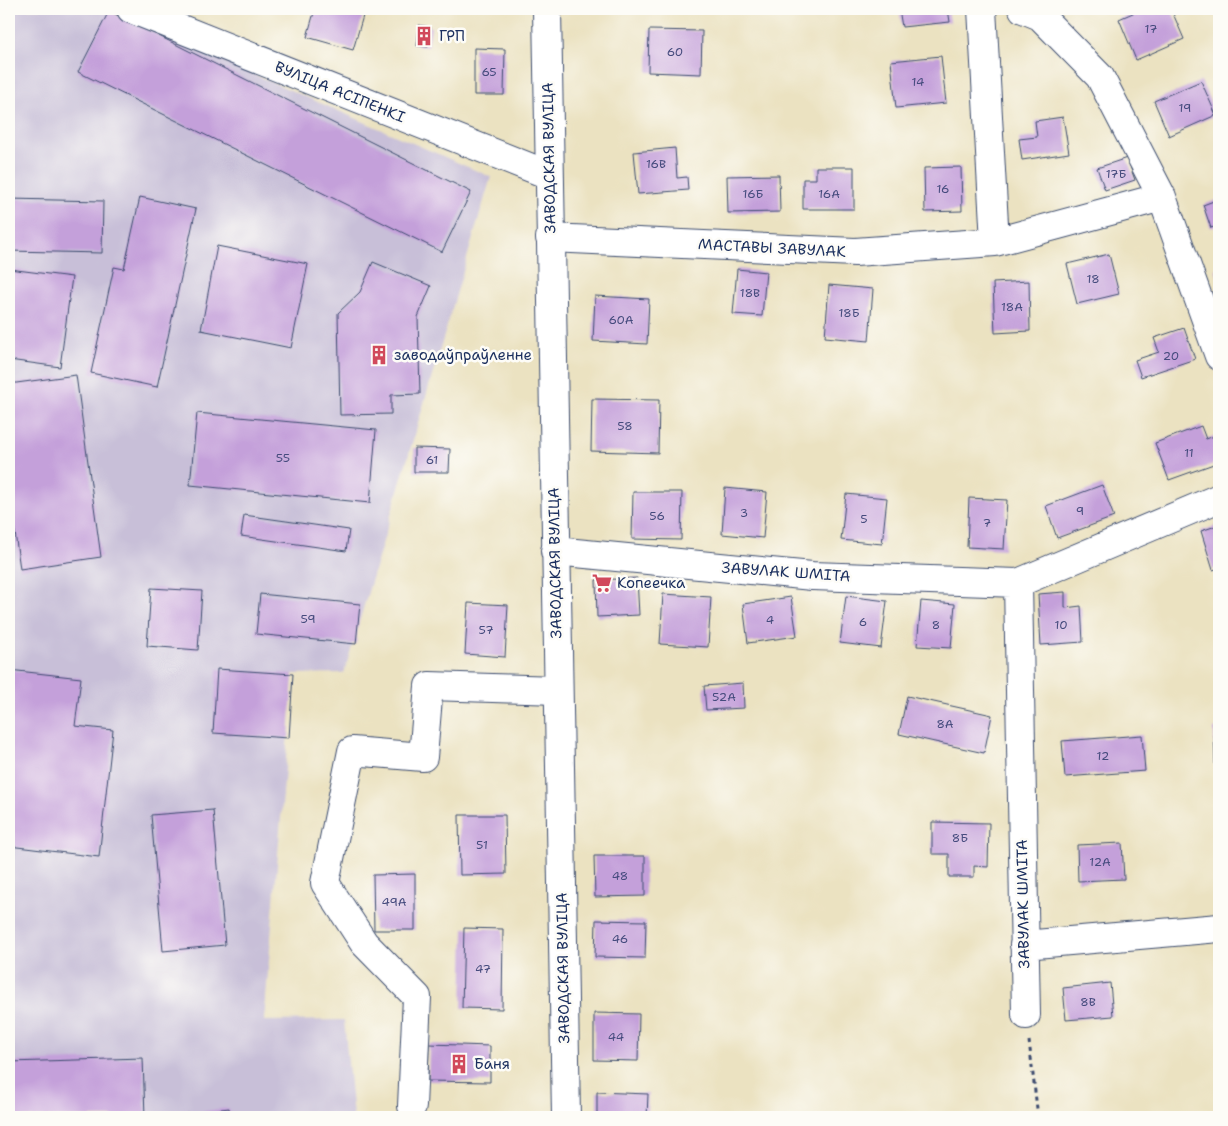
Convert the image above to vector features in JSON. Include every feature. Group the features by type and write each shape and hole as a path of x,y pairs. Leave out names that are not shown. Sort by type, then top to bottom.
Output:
{"street":[{"name":"ВУЛІЦА АСІПЕНКІ","path":"131,9 549,175"},
{"name":"ЗАВОДСКАЯ ВУЛІЦА","path":"547,9 557,690 566,1117"},
{"path":"982,9 995,242"},
{"path":"1023,9 1040,16 1100,78 1162,197 1219,356"},
{"name":"МАСТАВЫ ЗАВУЛАК","path":"550,238 855,252 995,242 1162,197"},
{"name":"ЗАВУЛАК ШМІТА","path":"555,551 812,576 1018,583 1219,498"},
{"name":"ЗАВУЛАК ШМІТА","path":"1018,583 1026,1015"},
{"path":"412,1106 417,996 364,943 325,883 352,751 423,758 429,686 557,690"},
{"path":"1024,945 1219,928"}],"path":[{"path":"1026,1015 1038,1117"}],"shaded area":[{"path":"9,9 103,9 491,177 344,673 293,674 264,1021 344,1020 353,1117 9,1117"}],"building":[{"path":"315,9 365,9 353,50 307,37"},
{"path":"899,9 948,9 950,22 902,27"},
{"path":"1142,9 1171,9 1184,39 1136,60 1119,19"},
{"path":"109,11 471,192 442,252 78,72"},
{"name":"ГРП","path":"419,25 431,27 428,47 417,46"},
{"path":"649,30 702,31 701,74 648,72"},
{"path":"474,48 505,49 504,95 474,95"},
{"path":"941,56 946,103 896,108 891,61"},
{"path":"1201,81 1216,115 1169,136 1154,101"},
{"path":"1063,117 1069,153 1022,160 1019,139 1037,137 1035,121"},
{"path":"675,148 677,178 687,177 688,190 638,194 634,152"},
{"path":"1127,158 1135,180 1105,190 1097,168"},
{"path":"816,167 854,167 854,209 803,209 803,179 816,179"},
{"path":"961,167 962,211 925,212 924,168"},
{"path":"779,175 780,212 728,213 727,176"},
{"path":"140,197 196,209 157,387 91,373 114,267 124,269"},
{"path":"9,199 103,201 102,253 9,251"},
{"path":"1219,199 1219,225 1211,228 1203,205"},
{"path":"217,246 308,264 291,348 201,330"},
{"path":"1109,254 1119,294 1077,304 1067,264"},
{"name":"заводаўпраўленне","path":"373,262 431,286 418,317 420,394 391,395 391,414 340,415 338,313 360,292"},
{"path":"1219,268 1219,280 1215,269"},
{"path":"9,269 72,277 60,367 9,360"},
{"path":"737,269 766,272 762,316 733,314"},
{"path":"1029,281 1030,331 995,333 993,283"},
{"path":"829,285 873,289 869,341 825,337"},
{"path":"595,296 649,299 647,344 593,341"},
{"path":"1184,328 1195,359 1141,377 1135,360 1159,352 1154,338"},
{"path":"76,375 101,557 20,569 9,489 9,384"},
{"path":"592,399 659,400 658,453 591,451"},
{"path":"197,413 376,430 370,503 190,485"},
{"path":"1201,426 1206,439 1217,435 1219,462 1169,480 1155,443"},
{"path":"414,448 450,449 449,472 414,472"},
{"path":"1102,485 1114,517 1057,538 1046,506"},
{"path":"725,488 767,492 763,538 722,534"},
{"path":"633,492 682,492 681,540 632,539"},
{"path":"846,494 887,498 882,544 841,540"},
{"path":"969,498 1007,500 1004,549 967,547"},
{"path":"244,515 349,530 346,551 241,536"},
{"path":"1219,525 1219,568 1213,570 1201,531"},
{"path":"637,578 639,615 597,617 596,580"},
{"path":"151,588 202,591 198,650 147,646"},
{"path":"1065,592 1065,608 1081,606 1083,642 1041,645 1038,594"},
{"path":"260,594 360,604 356,644 256,634"},
{"path":"663,594 711,597 708,647 660,644"},
{"path":"846,596 887,601 881,648 840,643"},
{"path":"791,597 797,636 748,643 743,604"},
{"path":"921,601 955,604 951,648 917,646"},
{"path":"468,603 508,605 505,657 465,654"},
{"path":"217,669 293,674 289,738 213,733"},
{"path":"9,670 81,678 75,726 113,730 99,857 9,846"},
{"path":"743,683 744,708 706,710 704,686"},
{"path":"907,696 992,715 984,753 899,734"},
{"path":"1219,728 1219,766 1215,766 1214,729"},
{"path":"1142,735 1145,771 1065,777 1062,741"},
{"path":"213,810 225,945 163,951 151,815"},
{"path":"459,815 505,815 506,874 460,875"},
{"path":"932,822 989,823 988,867 974,866 974,877 949,877 949,854 932,854"},
{"path":"1122,843 1124,879 1078,881 1077,845"},
{"path":"594,856 645,856 645,896 595,897"},
{"path":"415,874 415,930 374,930 373,875"},
{"path":"596,920 646,921 645,958 595,957"},
{"path":"464,928 503,929 502,1009 462,1008"},
{"path":"1110,983 1113,1016 1066,1020 1063,988"},
{"path":"594,1013 639,1014 638,1061 594,1060"},
{"name":"Баня","path":"429,1044 490,1046 490,1082 428,1081"},
{"path":"143,1058 145,1117 9,1117 9,1062"},
{"path":"597,1092 648,1094 647,1117 597,1117"},
{"path":"229,1108 230,1117 168,1117 168,1116"}],"place":[{"name":"ГРП","path":"424,36"},
{"name":"заводаўпраўленне","path":"379,355"},
{"name":"Копеечка","path":"602,583"},
{"name":"Баня","path":"459,1064"}]}
